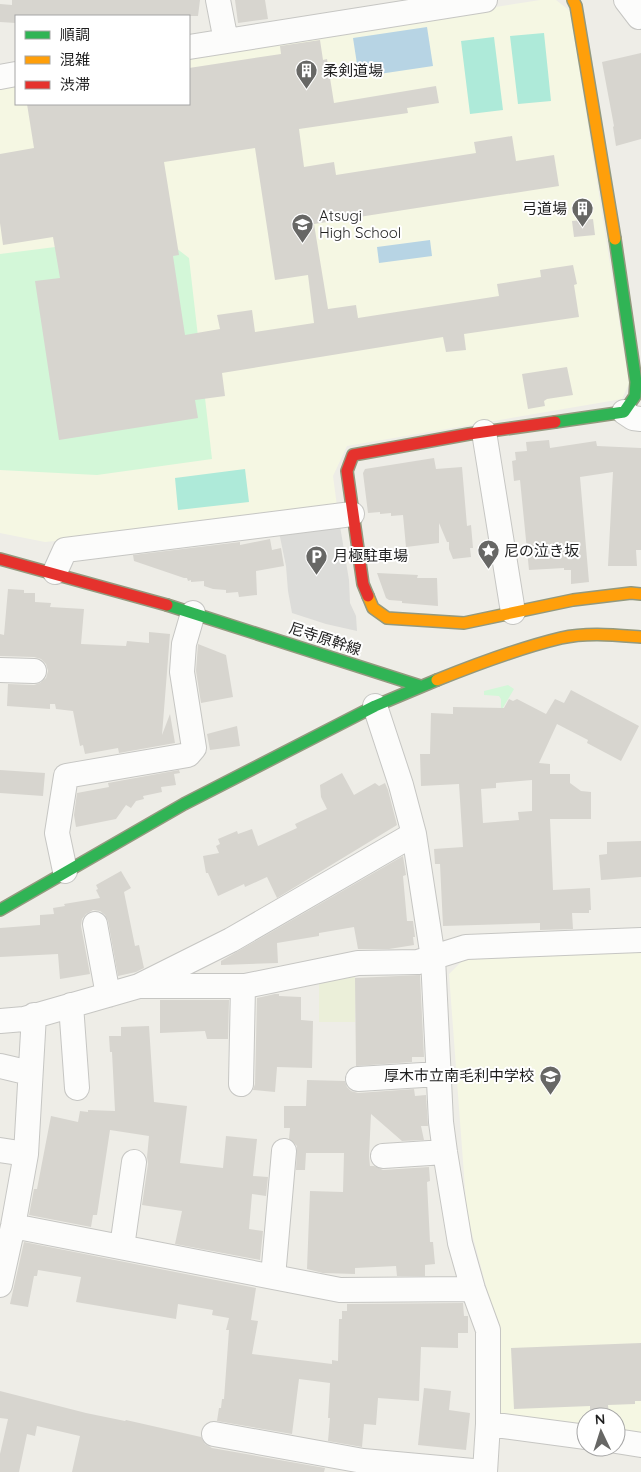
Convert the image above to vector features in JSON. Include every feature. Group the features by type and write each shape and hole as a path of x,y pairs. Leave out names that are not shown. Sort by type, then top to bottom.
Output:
{"street":[{"path":"218,0 226,41"},
{"path":"190,46 485,0"},
{"path":"573,0 576,6 606,179 636,382 632,415 484,432 353,455 347,471 363,584 373,608 387,618 464,623 486,620 513,612 573,600 631,593 641,594"},
{"path":"0,76 15,74"},
{"path":"484,432 513,612"},
{"path":"55,572 65,550 352,514"},
{"name":"尼寺原幹線","path":"0,560 55,572 193,613 420,686"},
{"path":"65,871 57,833 66,776 188,755 194,748 182,672 184,644 193,613"},
{"path":"0,910 184,804 375,706 420,686 492,658 562,638 606,634 641,636"},
{"path":"0,670 34,671"},
{"path":"214,1434 363,1461 484,1472 488,1424 488,1330 473,1289 460,1243 445,1152 433,958 414,834 375,706"},
{"path":"0,1021 24,1019 34,1014 139,986 230,940 414,834"},
{"path":"94,924 108,994"},
{"path":"139,986 243,986 358,963 418,962 466,947 641,940"},
{"path":"241,1084 243,986"},
{"path":"71,1004 76,1088"},
{"path":"0,1285 26,1154 34,1014"},
{"path":"0,1066 30,1073"},
{"path":"358,1079 439,1074"},
{"path":"0,1150 26,1154"},
{"path":"272,1277 290,1181 284,1151"},
{"path":"383,1156 445,1152"},
{"path":"122,1247 134,1162"},
{"path":"13,1226 340,1290 473,1289"},
{"path":"488,1424 576,1436"},
{"path":"626,1443 641,1445"}],"shaded area":[{"name":"Atsugi High School","path":"540,0 556,0 570,11 629,384 622,399 347,446 333,476 338,514 45,542 0,533 0,81 15,79 15,105 190,105 190,55"},
{"name":"月極駐車場","path":"340,526 349,580 350,603 356,616 357,631 326,624 292,613 288,591 286,566 279,532"},
{"name":"厚木市立南毛利中学校","path":"641,951 641,1439 626,1437 626,1407 576,1407 576,1431 496,1420 496,1323 467,1215 449,974 463,960"},
{"path":"354,971 356,987 355,1022 319,1022 319,980"}],"green space":[{"path":"544,33 551,101 518,104 510,36"},
{"path":"494,37 503,110 470,114 461,41"},
{"path":"158,234 189,258 212,459 97,475 0,470 0,254"},
{"path":"245,469 249,502 178,510 175,478"},
{"path":"508,685 514,689 501,711 501,699 499,696 484,695 484,691"}],"water":[{"path":"427,27 433,66 359,77 353,38"},
{"path":"430,240 432,256 379,263 377,247"}],"building":[{"path":"12,0 200,0 198,16 15,15 15,23 0,22 0,4 12,5"},
{"path":"235,0 265,0 268,19 238,23"},
{"path":"320,40 323,60 327,59 334,103 436,86 439,103 407,108 408,113 299,129 304,167 334,162 336,175 476,153 474,142 512,136 516,161 554,155 559,186 314,224 328,309 356,305 358,318 499,296 497,284 541,277 540,270 573,265 577,284 574,285 579,317 464,334 466,350 446,352 443,337 222,373 225,396 195,400 198,418 59,440 35,281 60,278 53,237 3,245 0,223 0,154 34,148 27,105 190,105 190,68 281,54 280,46","holes":["255,148 275,280 308,275 314,323 255,332 252,310 217,315 220,329 185,335 173,256 179,255 164,162"]},
{"path":"641,53 641,139 616,146 602,62"},
{"name":"弓道場","path":"593,219 595,235 574,237 572,221"},
{"path":"567,367 573,395 547,399 544,401 545,406 528,409 522,374"},
{"path":"549,440 550,448 596,441 597,446 641,448 641,550 636,550 637,566 608,566 613,472 580,477 589,582 571,584 571,570 564,570 564,568 529,570 520,480 514,481 512,461 516,460 515,452 527,451 526,442"},
{"path":"434,458 436,469 462,467 467,526 471,525 473,548 470,548 471,557 453,559 449,549 449,542 447,542 439,523 439,543 406,547 403,515 391,516 391,513 380,514 380,512 368,513 363,473 365,469"},
{"path":"270,539 272,550 281,548 284,566 256,571 257,595 239,597 238,592 226,593 226,590 204,586 204,581 191,582 187,578 134,561 133,555 240,542 240,545"},
{"path":"377,573 418,575 417,578 437,578 438,606 389,600 386,598"},
{"path":"8,589 24,590 24,593 35,593 35,602 51,603 50,607 84,609 81,644 126,646 127,641 149,643 149,632 170,634 162,735 170,714 175,743 119,753 118,748 85,754 83,745 80,746 73,711 56,709 55,704 50,704 50,709 7,706 8,684 34,685 46,678 48,671 46,664 41,659 0,656 0,634 4,635"},
{"path":"198,644 226,655 233,697 201,703 196,671"},
{"path":"571,690 639,726 621,761 587,743 588,740 557,724 539,763 550,764 550,774 570,774 570,783 581,791 591,792 591,819 550,819 553,890 590,888 591,910 589,910 589,913 572,913 573,929 540,930 540,923 443,926 440,864 435,864 434,849 463,847 459,784 421,786 420,754 430,754 431,713 453,714 453,707 504,708 509,699 513,701 517,699 546,714 555,699 564,703","holes":["532,780 532,811 518,812 519,820 483,823 481,789 496,788 496,783"]},
{"path":"237,726 240,746 210,750 207,734"},
{"path":"0,770 45,773 43,796 0,793"},
{"path":"179,770 180,773 174,774 176,785 161,787 162,792 143,796 144,799 136,801 131,808 126,805 116,819 76,827 74,815 77,793 109,787 108,783"},
{"path":"342,773 354,795 375,783 379,786 385,783 397,825 277,898 267,877 245,887 244,884 218,896 208,873 206,873 203,856 219,853 216,846 220,844 218,839 237,831 238,834 252,829 258,846 297,828 295,824 327,809 321,797 320,785"},
{"path":"641,841 641,877 601,880 599,855 607,854 607,842"},
{"path":"403,856 406,875 403,876 407,921 413,921 414,945 389,949 358,949 354,927 319,933 319,936 277,943 278,963 221,965 221,961"},
{"path":"121,871 131,888 124,892 135,946 139,945 144,968 118,976 108,921 100,911 93,910 82,919 81,926 90,974 60,979 58,954 0,957 0,928 40,925 40,915 54,914 53,908 65,906 64,904 100,898 96,885"},
{"path":"420,975 424,1057 412,1057 412,1062 356,1066 355,978"},
{"path":"279,994 279,996 301,997 301,1020 313,1021 312,1068 277,1067 275,1092 253,1090 255,1084 257,998"},
{"path":"160,1000 229,1000 228,1039 207,1039 205,1031 160,1033"},
{"path":"149,1026 154,1102 187,1106 180,1163 223,1168 226,1136 257,1139 253,1176 268,1177 266,1196 252,1194 249,1229 263,1231 260,1260 175,1244 182,1211 142,1205 148,1164 149,1136 110,1130 97,1215 93,1215 91,1227 29,1215 34,1189 37,1189 51,1116 78,1122 80,1111 115,1111 112,1052 110,1052 109,1036 121,1036 121,1027"},
{"path":"307,1080 345,1081 351,1091 358,1093 414,1089 415,1096 426,1095 428,1126 421,1126 424,1140 402,1141 371,1114 369,1156 370,1166 383,1170 429,1167 430,1181 427,1182 430,1242 433,1242 435,1264 425,1265 425,1276 397,1276 396,1266 355,1268 355,1274 323,1273 307,1269 310,1191 343,1192 344,1153 306,1153 305,1170 296,1170 297,1146 289,1139 290,1128 284,1128 284,1106 306,1106"},
{"path":"24,1242 256,1288 251,1320 258,1321 252,1354 332,1364 332,1360 338,1361 339,1319 342,1319 342,1311 347,1311 347,1304 463,1303 464,1316 468,1316 468,1333 458,1333 458,1348 421,1347 419,1401 378,1398 376,1425 364,1424 362,1447 328,1441 330,1383 299,1379 292,1434 217,1421 219,1408 221,1408 222,1399 224,1399 229,1330 226,1330 229,1318 212,1315 213,1310 178,1304 176,1319 76,1302 81,1277 38,1270 37,1276 34,1276 28,1307 10,1304"},
{"path":"641,1343 641,1401 635,1401 635,1404 608,1405 608,1407 514,1409 511,1348"},
{"path":"424,1388 451,1391 449,1410 470,1413 466,1450 418,1445"},
{"path":"0,1391 86,1413 201,1437 205,1444 212,1448 325,1468 324,1472 72,1472 80,1436 37,1426 35,1436 27,1434 19,1472 0,1472 0,1454 8,1419 0,1418"}],"traffic: fast":[{"path":"555,422 624,412 635,396 636,382 615,239"},
{"path":"167,605 420,686"},
{"path":"0,910 184,804 375,706 437,680"}],"traffic: slow":[{"path":"573,0 576,6 615,239"},
{"path":"368,596 373,608 387,618 464,623 573,600 631,593 641,594"},
{"path":"437,680 498,657 561,638 591,635 641,637"}],"traffic: jam":[{"path":"368,596 363,584 347,471 353,455 469,434 555,422"},
{"path":"0,559 167,605"}],"place":[{"name":"柔剣道場","path":"307,90"},
{"name":"弓道場","path":"583,228"},
{"name":"Atsugi High School","path":"303,244"},
{"name":"尼の泣き坂","path":"488,570"},
{"name":"月極駐車場","path":"317,575"},
{"name":"厚木市立南毛利中学校","path":"550,1095"}]}
